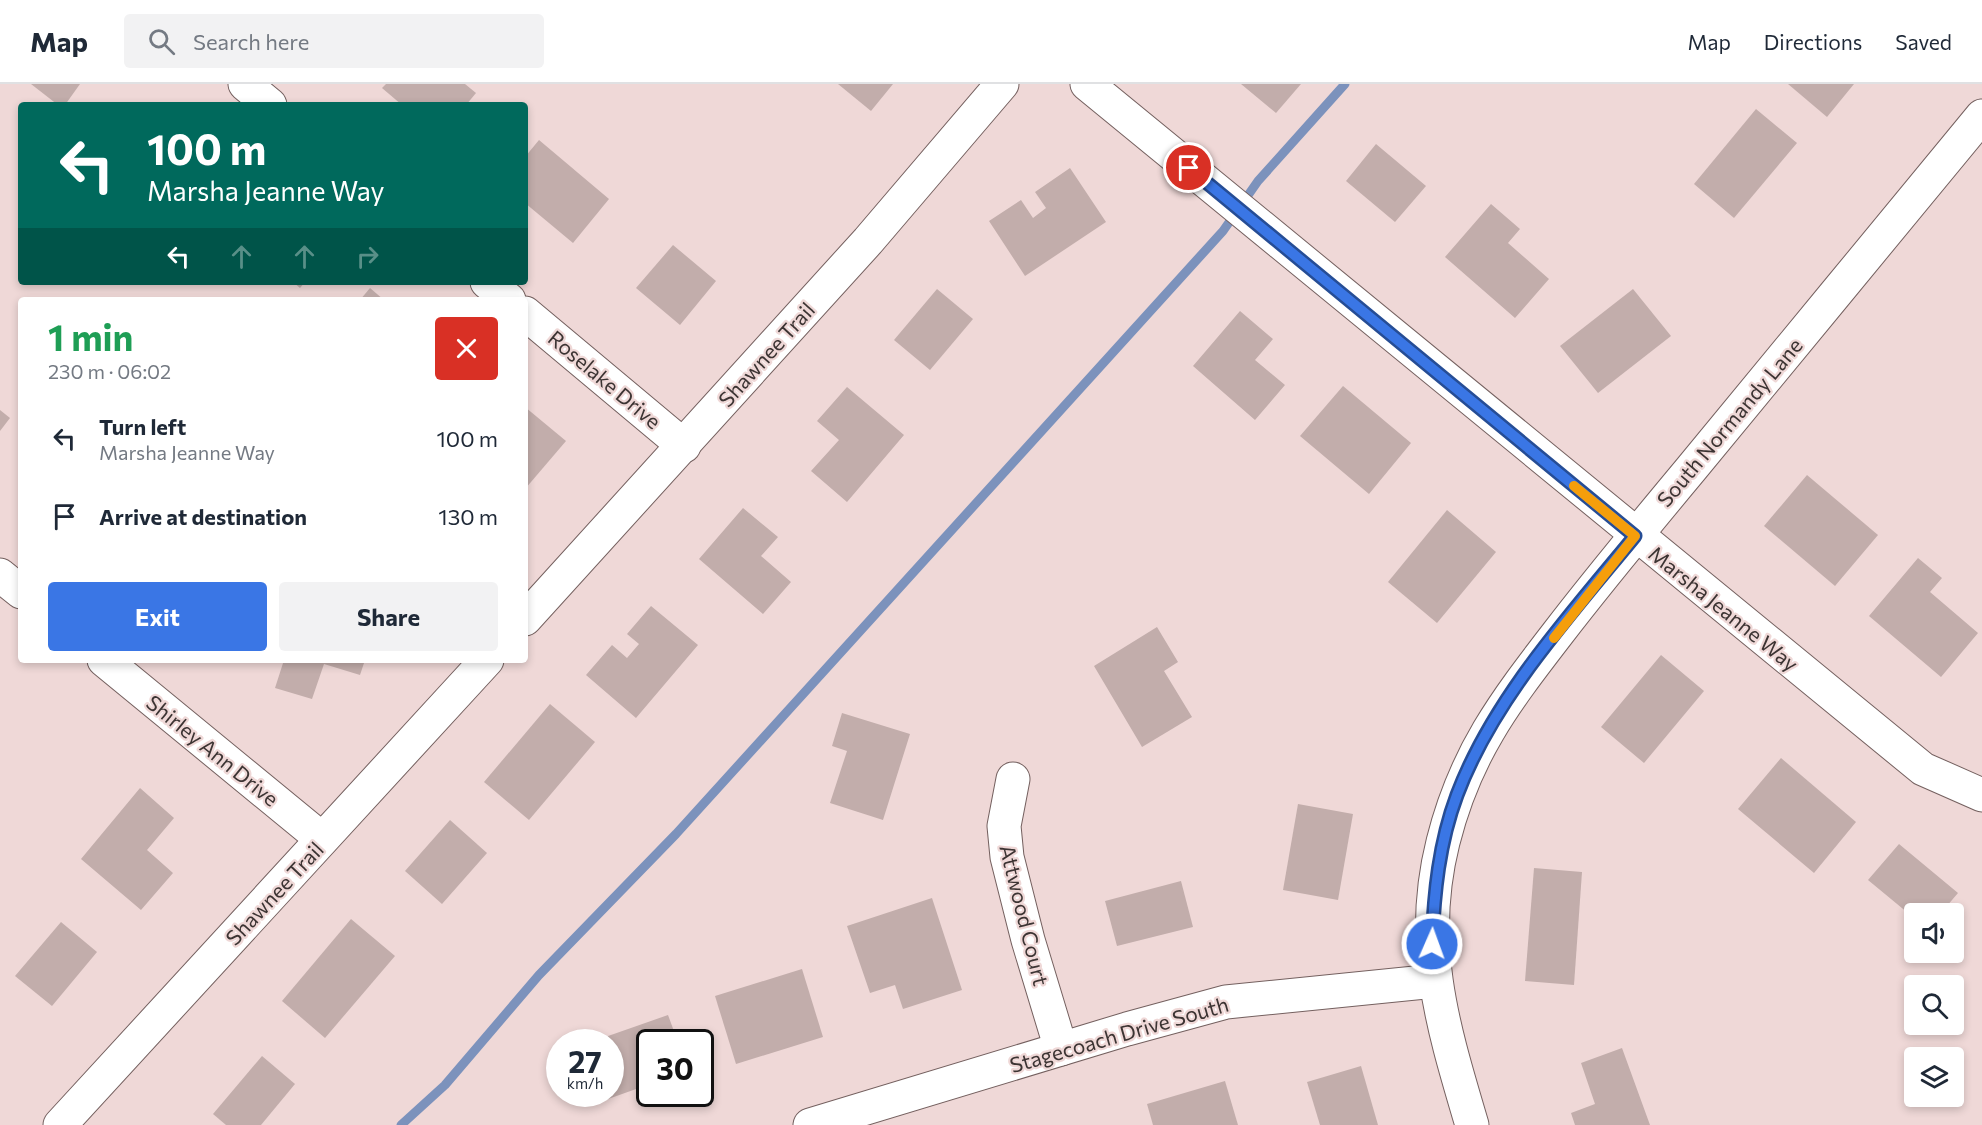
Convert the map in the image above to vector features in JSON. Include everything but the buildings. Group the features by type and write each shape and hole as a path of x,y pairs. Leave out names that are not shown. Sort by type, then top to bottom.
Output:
{"street":[{"path":"245,84 266,102"},
{"name":"Shawnee Trail","path":"528,616 876,232 1002,84"},
{"name":"Marsha Jeanne Way","path":"1087,84 1635,536 1923,769 1982,795"},
{"name":"South Normandy Lane","path":"1472,1125 1442,1026 1432,944 1434,894 1442,844 1456,796 1476,750 1501,707 1635,536 1982,116"},
{"path":"491,285 505,297"},
{"name":"Roselake Drive","path":"528,316 684,446"},
{"path":"0,575 18,590"},
{"name":"Shirley Ann Drive","path":"108,663 322,839"},
{"name":"Shawnee Trail","path":"60,1125 484,663"},
{"name":"Attwood Court","path":"1013,779 1004,826 1007,857 1028,940 1061,1049"},
{"name":"Stagecoach Drive South","path":"810,1125 1226,1002 1435,981"}],"waterway":[{"path":"401,1125 445,1085 539,975 676,834 1223,231 1258,181 1345,84"}],"slow traffic":[{"path":"1554,638 1635,536 1574,486"}],"route":[{"path":"1189,168 1635,536 1580,603 1501,707 1476,750 1456,796 1442,844 1434,894 1432,944"}]}
